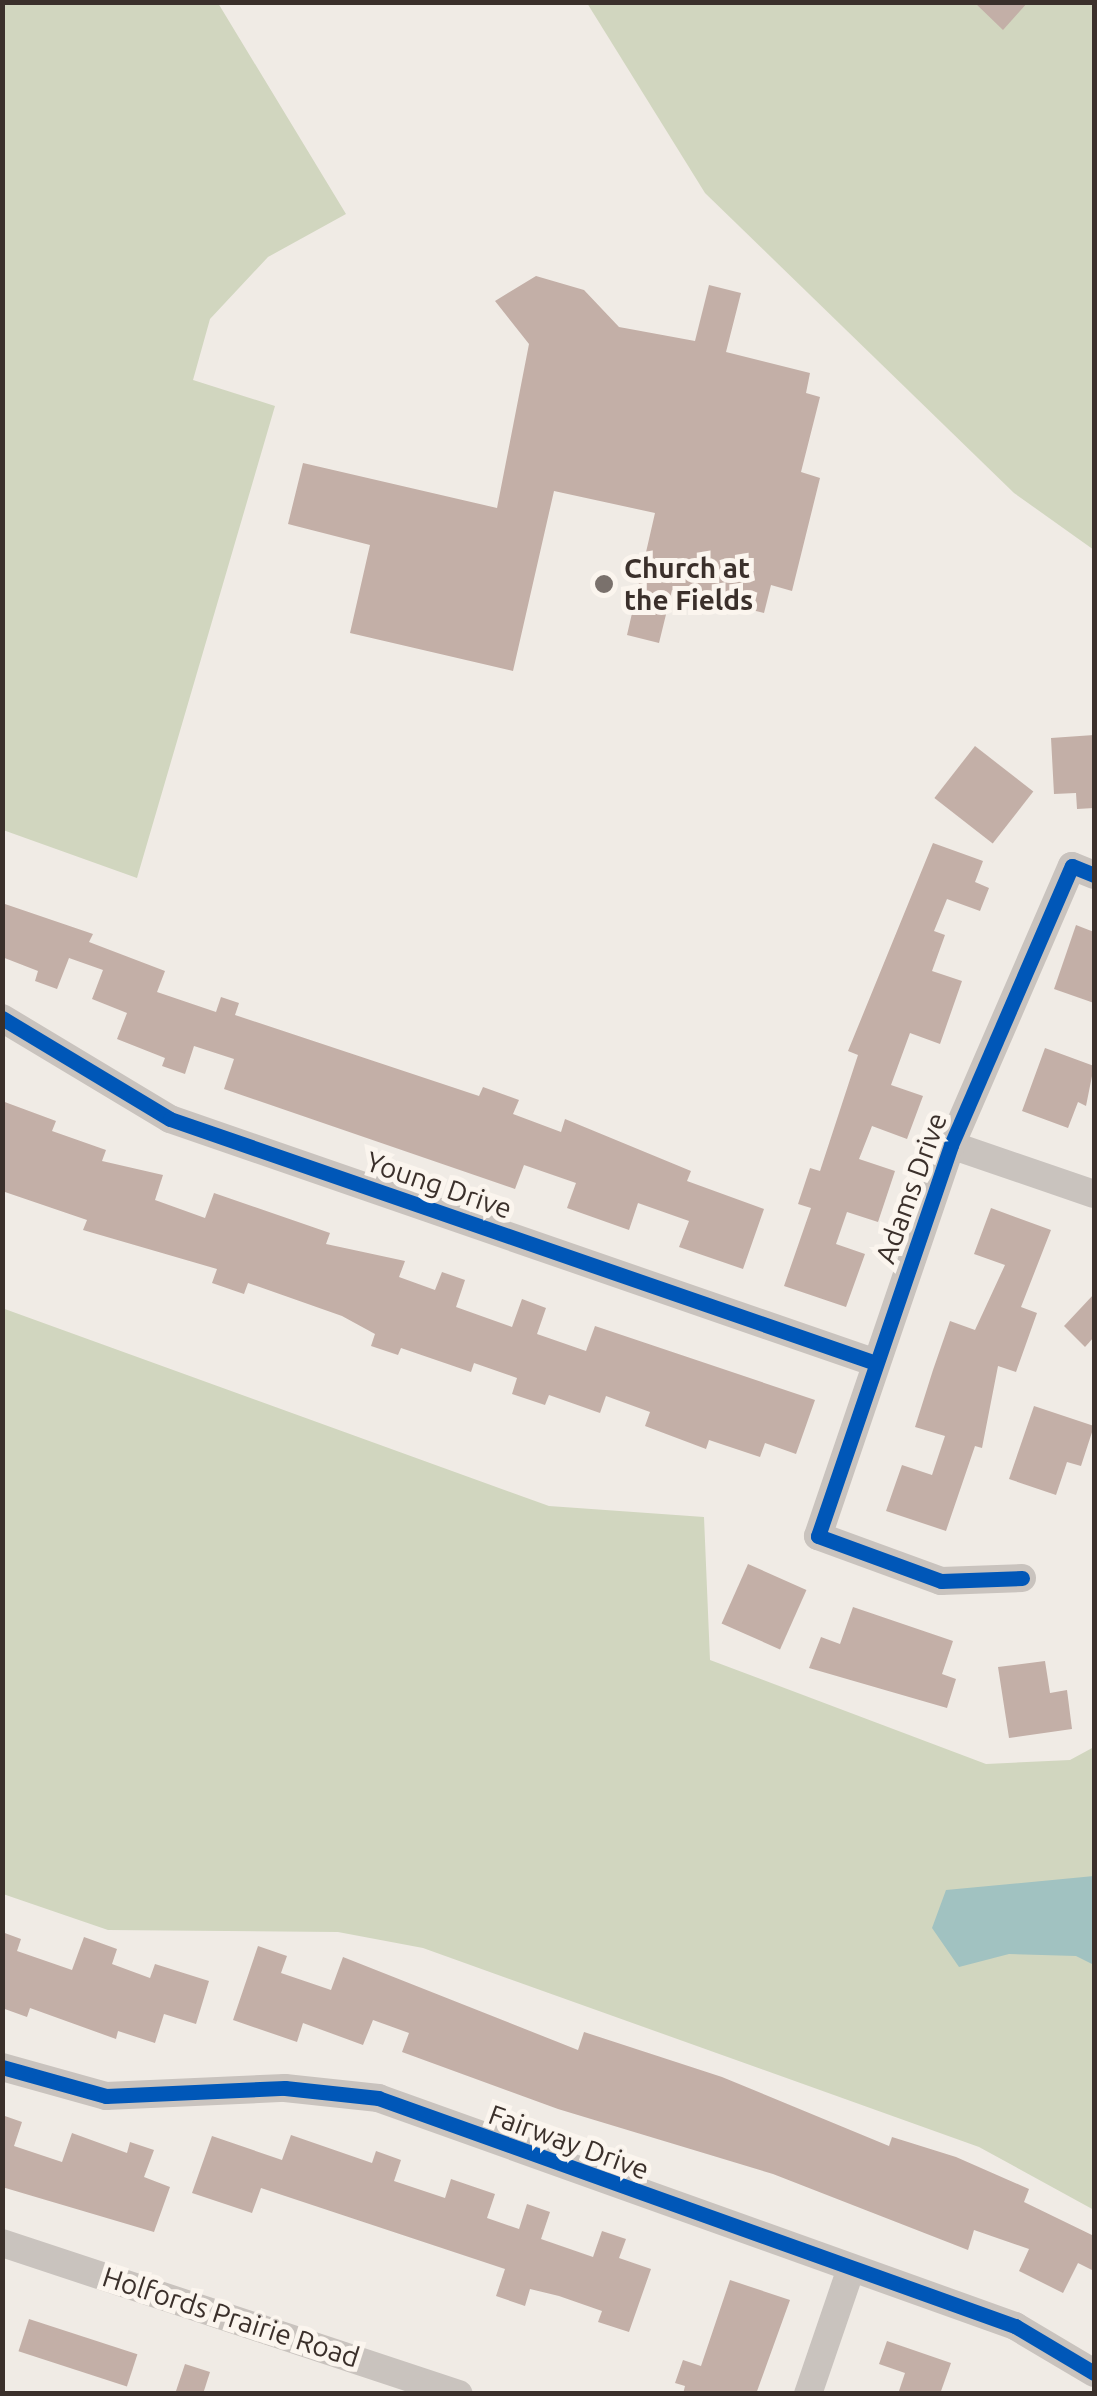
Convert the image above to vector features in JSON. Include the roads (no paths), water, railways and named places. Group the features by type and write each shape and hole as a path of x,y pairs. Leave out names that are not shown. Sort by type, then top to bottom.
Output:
{"street":[{"name":"Adams Drive","path":"1022,1578 942,1580 818,1536 951,1145 1083,870"},
{"name":"Young Drive","path":"2,1018 170,1119 876,1362"},
{"path":"951,1145 1094,1194"},
{"name":"Fairway Drive","path":"2,2067 106,2096 285,2088 378,2098 850,2271 1016,2326 1094,2373"},
{"name":"Holfords Prairie Road","path":"2,2243 450,2392"},
{"path":"808,2394 850,2271"}],"water":[{"path":"1094,1876 1094,1965 1076,1956 1009,1954 959,1967 932,1928 946,1890"}],"place":[{"name":"Church at the Fields","path":"604,584"}]}
